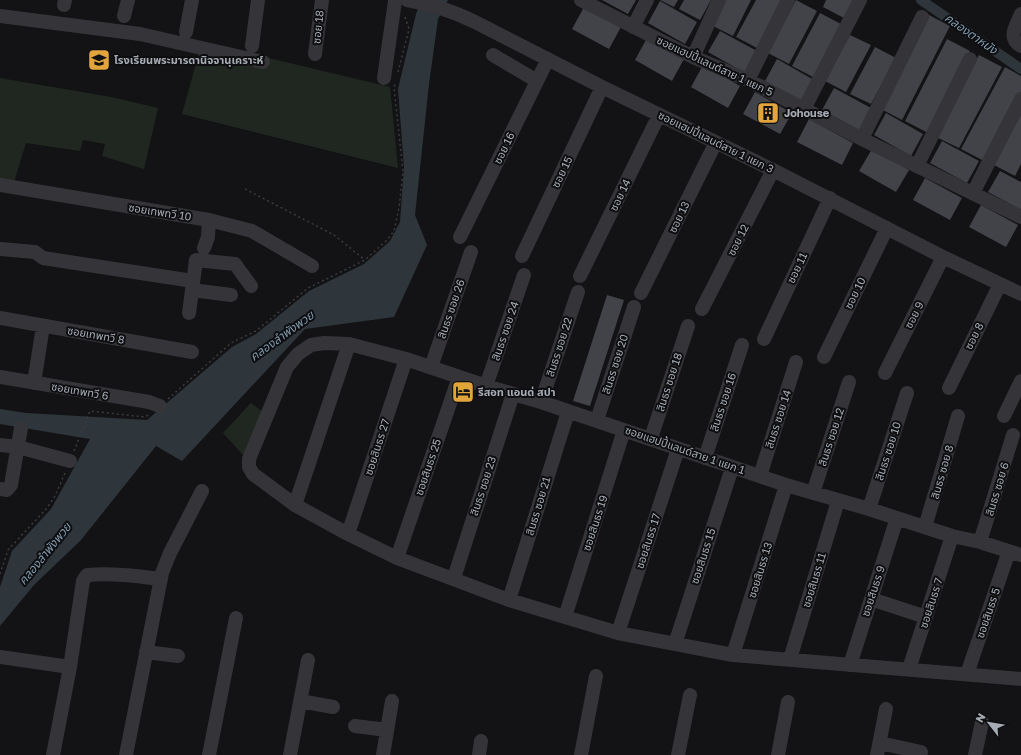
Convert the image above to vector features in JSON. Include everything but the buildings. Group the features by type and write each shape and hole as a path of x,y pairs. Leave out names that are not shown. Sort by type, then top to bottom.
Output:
{"street":[{"path":"124,16 128,0"},
{"path":"186,32 192,0"},
{"path":"252,46 258,0"},
{"name":"ซอย 18","path":"315,54 322,0"},
{"name":"ซอยแฮปปี้แลนด์สาย 1 แยก 5","path":"581,0 693,57 748,80 862,139 1021,217"},
{"path":"633,27 647,0"},
{"path":"693,57 720,0"},
{"path":"748,80 788,0"},
{"path":"804,109 860,0"},
{"path":"390,79 397,2"},
{"name":"ซอยแฮปปี้แลนด์สาย 1 แยก 3","path":"397,2 426,3 458,13 602,87 830,198 887,228 1021,294"},
{"path":"1021,14 1013,35 1013,39 1021,46"},
{"path":"0,16 140,34 263,62"},
{"path":"862,139 922,17"},
{"path":"493,55 537,81"},
{"name":"ซอย 16","path":"460,237 548,59"},
{"path":"917,166 970,59"},
{"name":"ซอย 15","path":"522,256 602,87"},
{"path":"973,193 1021,99"},
{"name":"ซอย 14","path":"580,276 659,115"},
{"name":"ซอย 13","path":"641,293 716,142"},
{"name":"ซอย 12","path":"702,309 773,170"},
{"name":"ซอยเทพทวี 10","path":"0,185 209,220 252,231 312,266"},
{"name":"ซอย 11","path":"764,339 830,198"},
{"path":"204,248 208,237 209,220"},
{"name":"ซอย 10","path":"824,358 887,228"},
{"path":"0,249 35,252 43,258 193,286 231,295"},
{"name":"สินธร ซอย 26","path":"431,367 471,252"},
{"name":"ซอย 9","path":"885,373 943,256"},
{"path":"188,313 196,260 235,264 252,286"},
{"name":"สินธร ซอย 24","path":"486,386 524,276"},
{"name":"ซอย 8","path":"949,388 1000,284"},
{"name":"สินธร ซอย 22","path":"541,402 578,292"},
{"name":"สินธร ซอย 20","path":"597,420 634,307"},
{"name":"ซอยเทพทวี 8","path":"0,318 192,352"},
{"path":"34,383 43,326"},
{"name":"สินธร ซอย 18","path":"651,438 688,326"},
{"name":"ซอยแฮปปี้แลนด์สาย 1 แยก 1","path":"1015,553 980,542 952,536 869,509 786,485 732,468 597,420 486,386 406,359 349,344 324,343 311,345 298,354 287,367 249,459 249,467 253,474 295,505 348,534 397,558 454,578 509,600 618,633 733,655 1021,679"},
{"path":"295,505 349,344"},
{"name":"สินธร ซอย 16","path":"705,458 742,345"},
{"name":"ซอยสินธร 27","path":"348,534 406,359"},
{"name":"สินธร ซอย 14","path":"760,476 796,362"},
{"name":"ซอยเทพทวี 6","path":"0,377 149,402 160,406"},
{"name":"ซอยสินธร 25","path":"397,558 459,377"},
{"path":"1004,416 1021,381"},
{"name":"สินธร ซอย 12","path":"813,493 849,382"},
{"name":"สินธร ซอย 10","path":"869,509 907,393"},
{"name":"สินธร ซอย 23","path":"454,578 513,394"},
{"name":"สินธร ซอย 21","path":"509,600 568,412"},
{"name":"สินธร ซอย 8","path":"925,527 958,416"},
{"path":"0,489 7,490 11,485 21,428"},
{"name":"ซอยสินธร 19","path":"565,617 624,430"},
{"name":"สินธร ซอย 6","path":"980,542 1013,435"},
{"path":"0,445 18,447 70,461"},
{"name":"ซอยสินธร 17","path":"618,633 678,449"},
{"name":"ซอยสินธร 15","path":"675,644 732,468"},
{"name":"ซอยสินธร 13","path":"733,655 786,485"},
{"path":"126,755 162,573 170,553 202,491"},
{"name":"ซอยสินธร 11","path":"790,659 838,501"},
{"name":"ซอยสินธร 9","path":"850,665 897,518"},
{"name":"ซอยสินธร 7","path":"909,669 952,536"},
{"name":"ซอยสินธร 5","path":"967,674 1015,553"},
{"path":"53,755 70,667 83,581 87,575 103,574 123,574 161,579"},
{"path":"871,599 926,617"},
{"path":"209,755 236,618"},
{"path":"146,652 178,656"},
{"path":"0,658 70,667"},
{"path":"290,755 308,660"},
{"path":"581,755 596,676"},
{"path":"678,755 690,695"},
{"path":"300,701 333,707"},
{"path":"383,755 392,701"},
{"path":"778,755 788,702"},
{"path":"886,709 878,749 921,752"},
{"path":"975,755 982,722"},
{"path":"355,726 387,730"},
{"path":"479,755 481,741"}],"path":[{"path":"397,2 409,29 398,72"},
{"path":"79,439 90,411 145,417 160,406 231,343 256,331 308,288 366,260 387,240 394,230 399,208 403,172 394,87 390,79"},
{"path":"245,189 334,235 366,260"},
{"path":"0,574 8,550 47,508 55,496"}],"shaded area":[{"path":"202,42 390,87 398,168 182,114"},
{"path":"0,78 111,97 158,108 144,169 102,156 105,144 83,140 80,151 26,143 14,182 0,179"},
{"path":"251,403 264,413 244,456 223,433"}],"water":[{"name":"คลองลำพังพวย","path":"421,0 448,0 438,19 429,84 415,215 427,245 394,317 305,329 182,461 156,446 81,540 34,585 0,626 0,587 12,551 51,509 90,439 0,424 0,409 26,413 147,420 232,347 256,334 309,291 364,264 390,241 400,222 404,167 398,89 416,14"}],"waterway":[{"name":"คลองตาหนัง","path":"921,0 1021,69"}],"place":[{"name":"โรงเรียนพระมารดานิจจานุเคราะห์","path":"99,60"},
{"name":"Johouse","path":"768,113"},
{"name":"รีสอท แอนด่ สปา","path":"463,392"}]}
